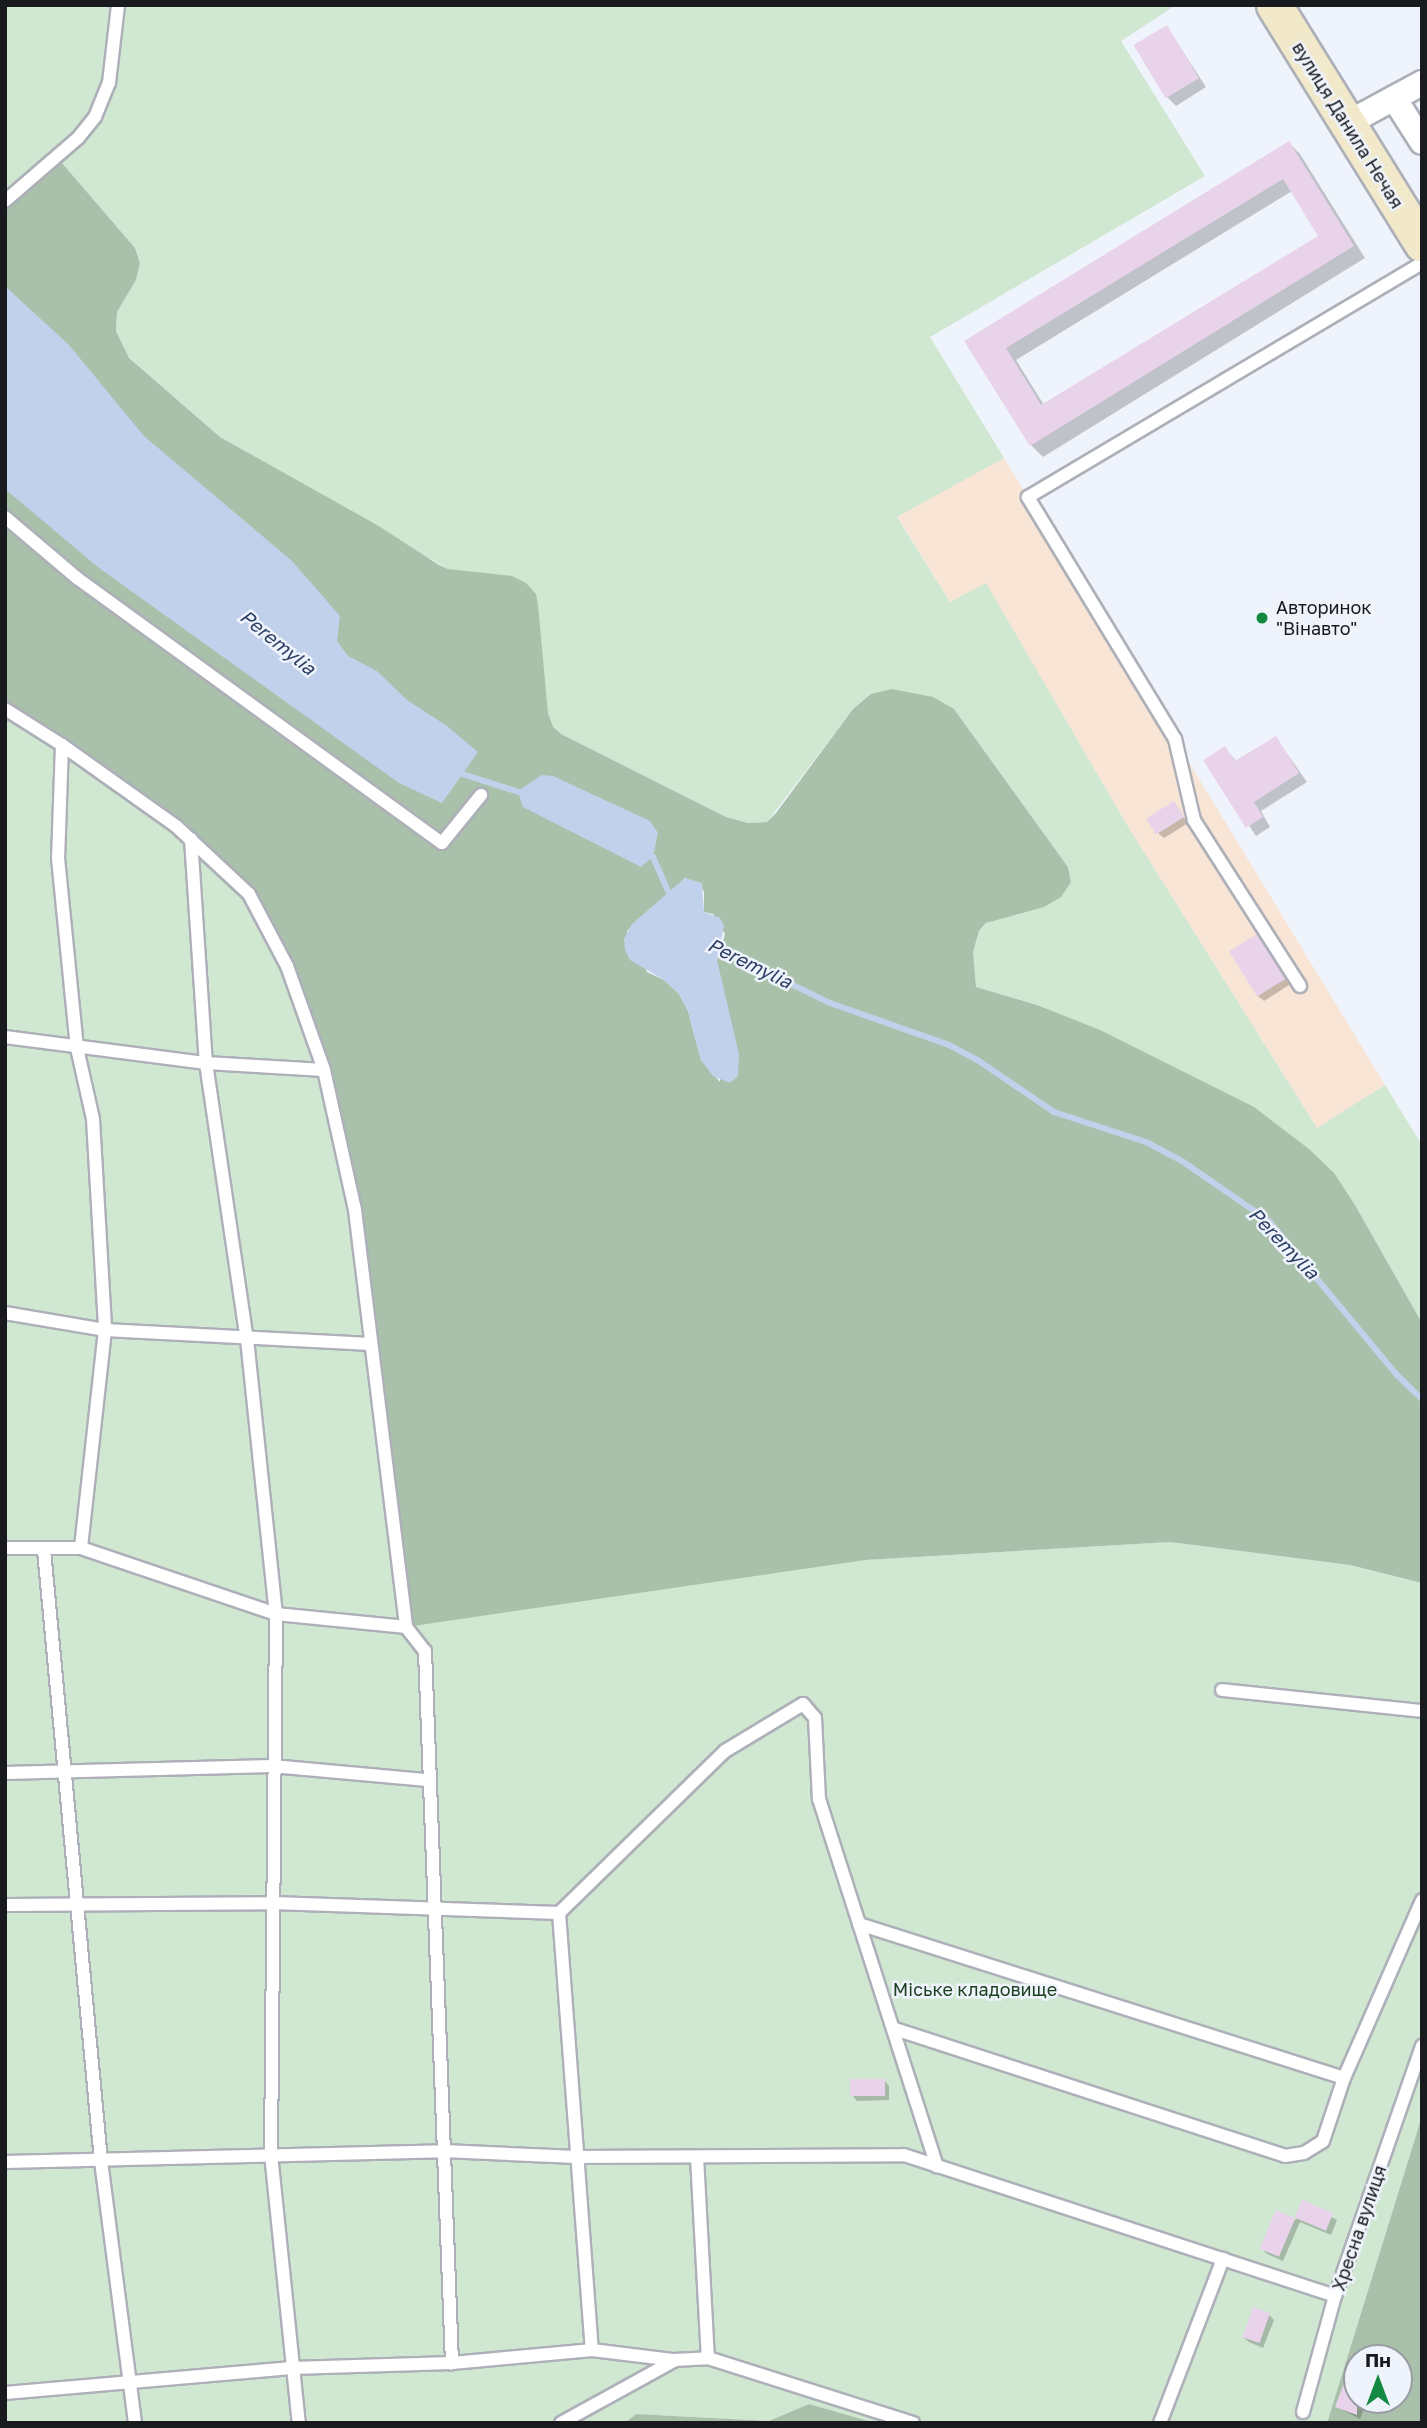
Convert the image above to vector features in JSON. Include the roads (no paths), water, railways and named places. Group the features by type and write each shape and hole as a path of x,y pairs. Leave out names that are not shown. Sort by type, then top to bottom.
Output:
{"main road":[{"name":"вулиця Данила Нечая","path":"1274,5 1422,244"}],"street":[{"path":"1348,123 1422,83"},
{"path":"1394,98 1422,142"}],"lane":[{"path":"5,201 78,138 94,117 109,83 118,5"},
{"path":"1300,986 1194,820 1175,739 1028,497 1422,263"},
{"path":"5,517 77,578 442,842 481,794"},
{"path":"5,709 62,745 191,839 249,894 287,966 324,1070 355,1210 405,1627 425,1651 427,1780 435,1907 452,2363"},
{"path":"62,745 58,858 77,1048 93,1119 105,1330 81,1548"},
{"path":"191,839 206,1063 247,1339 275,1614 271,2154 299,2423"},
{"path":"5,1037 206,1063 324,1070"},
{"path":"5,1313 105,1330 371,1344"},
{"path":"5,1548 81,1548 275,1614 405,1627"},
{"path":"44,1550 101,2161 135,2423"},
{"path":"1222,1690 1422,1711"},
{"path":"5,1905 273,1903 559,1913 725,1751 803,1704 815,1718 819,1799 937,2166"},
{"path":"5,1773 272,1766 427,1780"},
{"path":"895,2029 1284,2156 1304,2154 1323,2141 1344,2078 1422,1900"},
{"path":"559,1913 592,2350"},
{"path":"859,1924 1344,2078"},
{"name":"Хресна вулиця","path":"1303,2412 1335,2296 1422,2046"},
{"path":"5,2162 444,2151 576,2157 904,2155 1335,2296"},
{"path":"697,2157 708,2358"},
{"path":"1160,2423 1223,2259"},
{"path":"5,2393 292,2368 452,2363 592,2350 674,2360 708,2358 914,2423"},
{"path":"561,2423 674,2360"}],"water":[{"path":"5,286 69,345 144,436 292,561 340,616 337,641 348,656 377,671 407,700 447,726 478,752 442,803 399,783 99,568 5,489"},
{"path":"542,775 553,776 650,821 658,833 653,857 641,867 523,807 518,791"},
{"path":"685,878 702,883 704,912 720,918 724,926 717,960 739,1054 738,1076 730,1083 713,1076 701,1060 688,1011 679,994 664,980 630,960 625,950 624,939 632,924"}],"waterway":[{"name":"Peremylia","path":"456,772 525,794"},
{"name":"Peremylia","path":"648,854 653,857 672,900"},
{"name":"Peremylia","path":"712,945 830,1003 949,1045 979,1061 1054,1112 1146,1142 1182,1161 1269,1221 1397,1375 1422,1399"}],"place":[{"name":"Авторинок \"Вінавто\"","path":"1262,618"}],"park label":[{"name":"Міське кладовище","path":"975,1989"}]}
